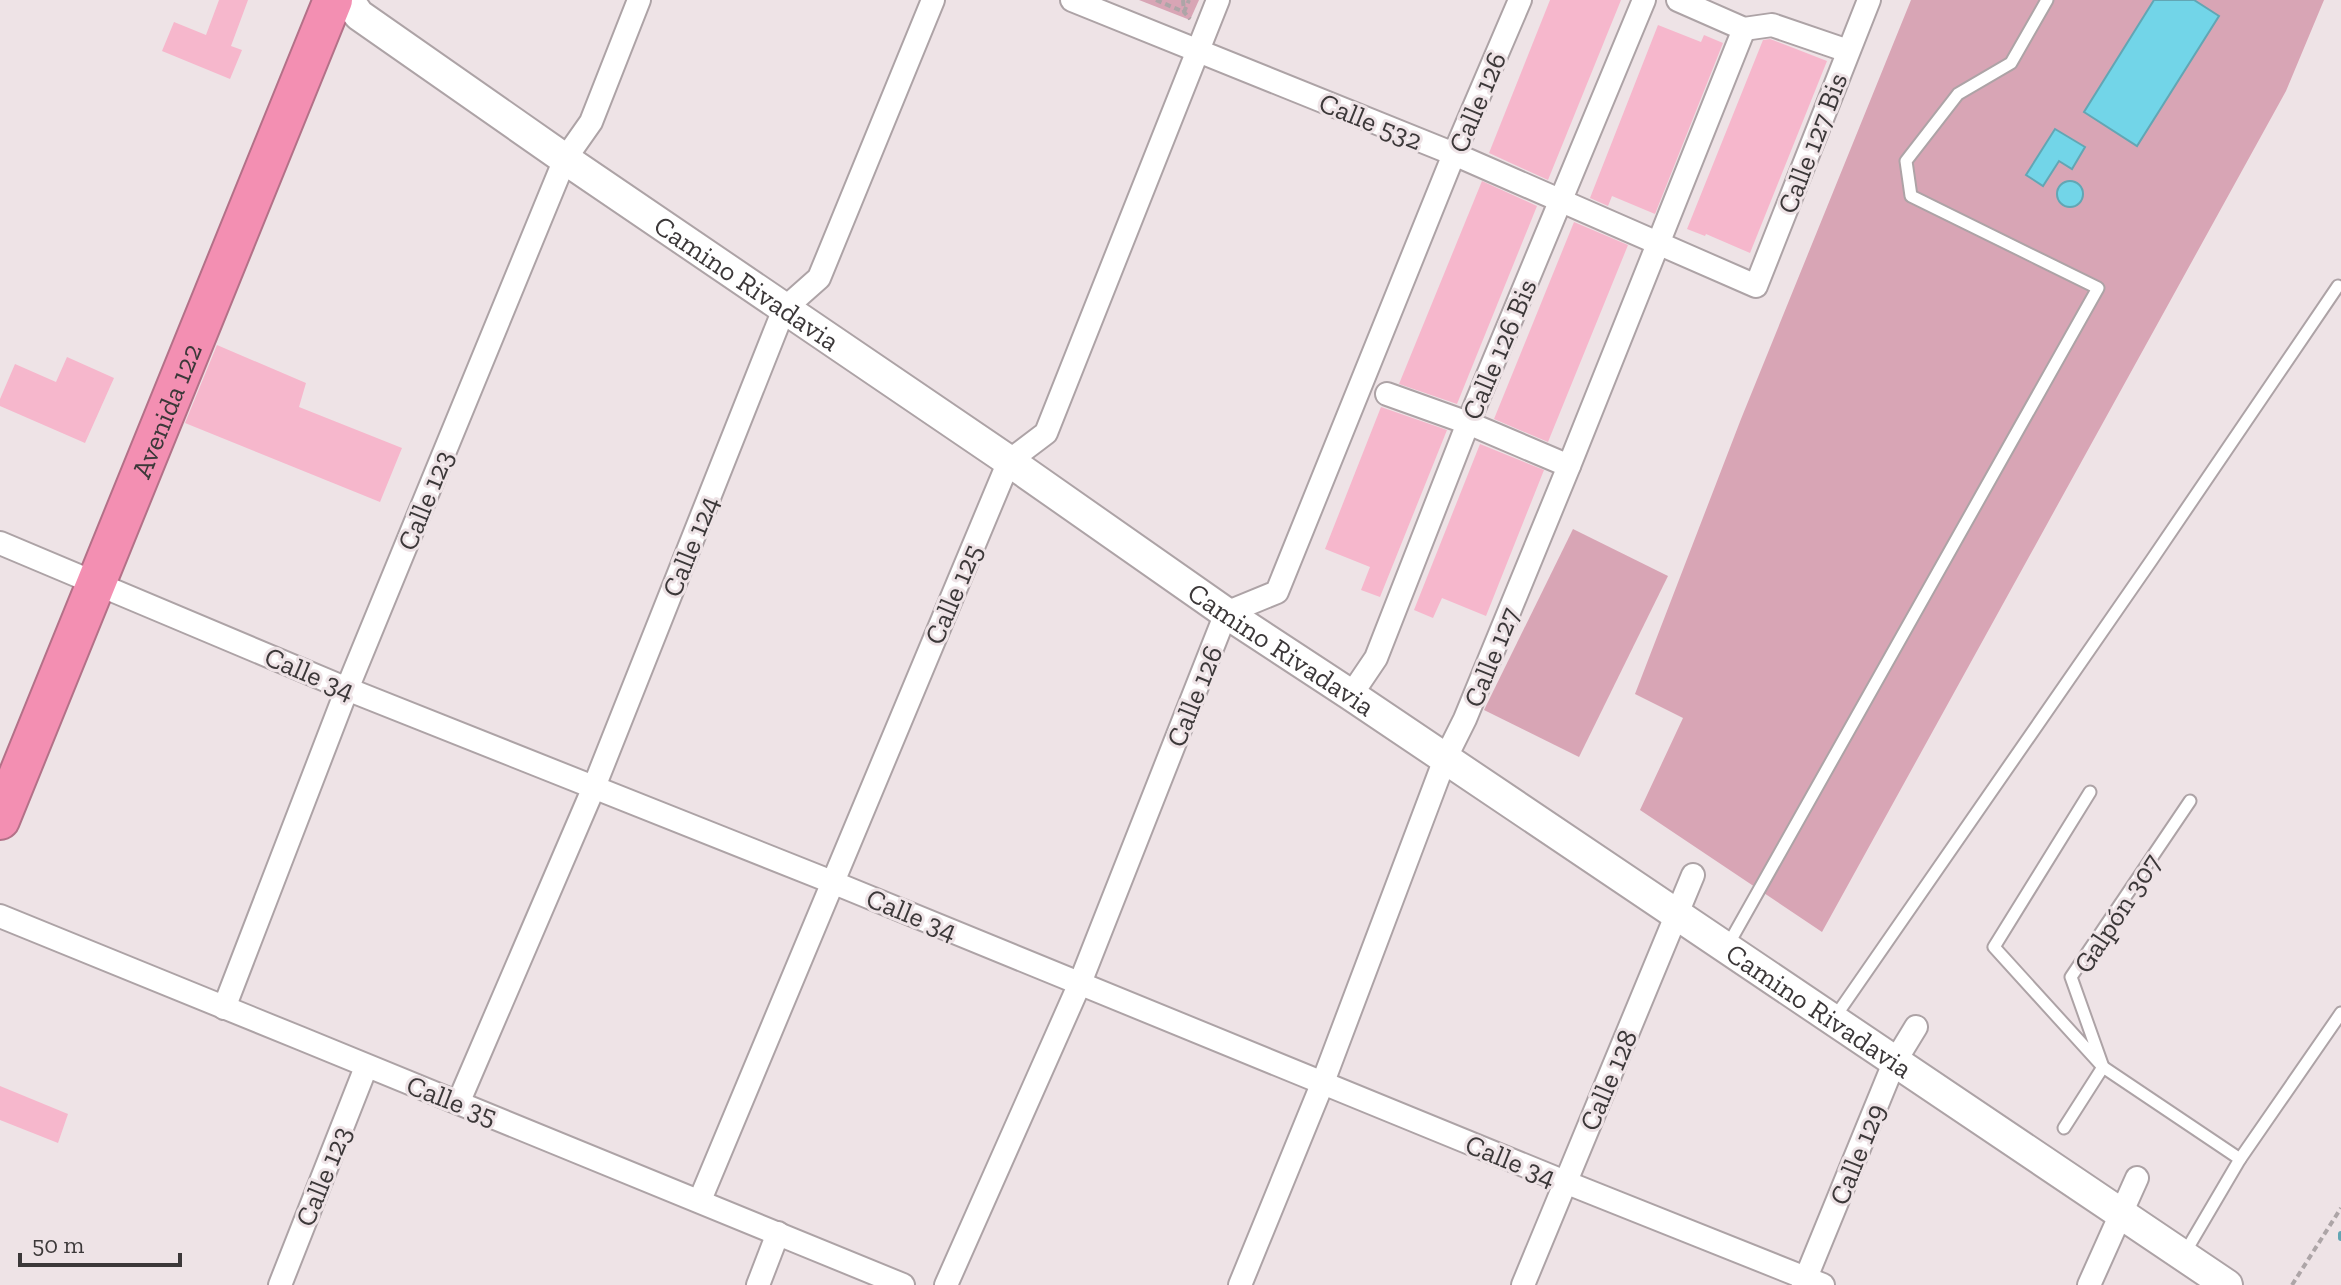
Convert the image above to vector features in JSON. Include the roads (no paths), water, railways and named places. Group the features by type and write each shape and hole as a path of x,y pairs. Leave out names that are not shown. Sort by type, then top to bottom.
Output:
{"highway":[{"name":"Avenida 122","path":"0,820 333,0"}],"main road":[{"name":"Camino Rivadavia","path":"348,0 359,15 565,159 1009,461 1226,613 2227,1285"}],"street":[{"name":"Calle 123","path":"224,1008 347,689 565,159 591,122 639,0"},
{"name":"Calle 124","path":"459,1101 594,787 784,309 819,278 933,0"},
{"name":"Calle 532","path":"1072,0 1454,154 1756,286"},
{"path":"1009,461 1046,433 1218,0"},
{"name":"Calle 126","path":"946,1285 1080,983 1226,613 1277,592 1454,154 1520,0"},
{"name":"Calle 126 Bis","path":"1351,695 1376,658 1468,423 1644,0"},
{"name":"Calle 127 Bis","path":"1756,286 1869,0"},
{"path":"1691,3 1744,29 1772,25 1848,51"},
{"name":"Calle 127","path":"1240,1285 1323,1082 1445,759 1465,719 1569,466 1744,29"},
{"path":"1387,394 1468,423 1569,466"},
{"name":"Calle 125","path":"700,1200 1009,461"},
{"name":"Calle 34","path":"0,543 347,689 832,882 1811,1283"},
{"name":"Calle 128","path":"1523,1285 1693,875"},
{"name":"Calle 35","path":"0,916 903,1285"},
{"name":"Calle 129","path":"1811,1283 1894,1063 1916,1027"},
{"name":"Calle 123","path":"280,1285 366,1067"},
{"path":"2089,1285 2137,1178"},
{"path":"758,1285 778,1233"}],"lane":[{"path":"1725,949 2098,288 1911,196 1906,161 1958,94 2011,63 2047,0"},
{"path":"1832,1021 2338,286"},
{"path":"2090,792 1994,947 2103,1067 2240,1159"},
{"name":"Galpón 307","path":"2103,1067 2071,977 2190,801"},
{"path":"2183,1256 2240,1159 2341,1013"},
{"path":"2064,1128 2103,1067"}],"water":[{"path":"2154,0 2194,0 2219,16 2137,146 2084,112"},
{"path":"2055,129 2085,147 2072,169 2059,161 2043,186 2026,175"},
{"path":"2070,181 2079,185 2083,194 2079,203 2070,207 2061,203 2057,194 2061,185"}]}
